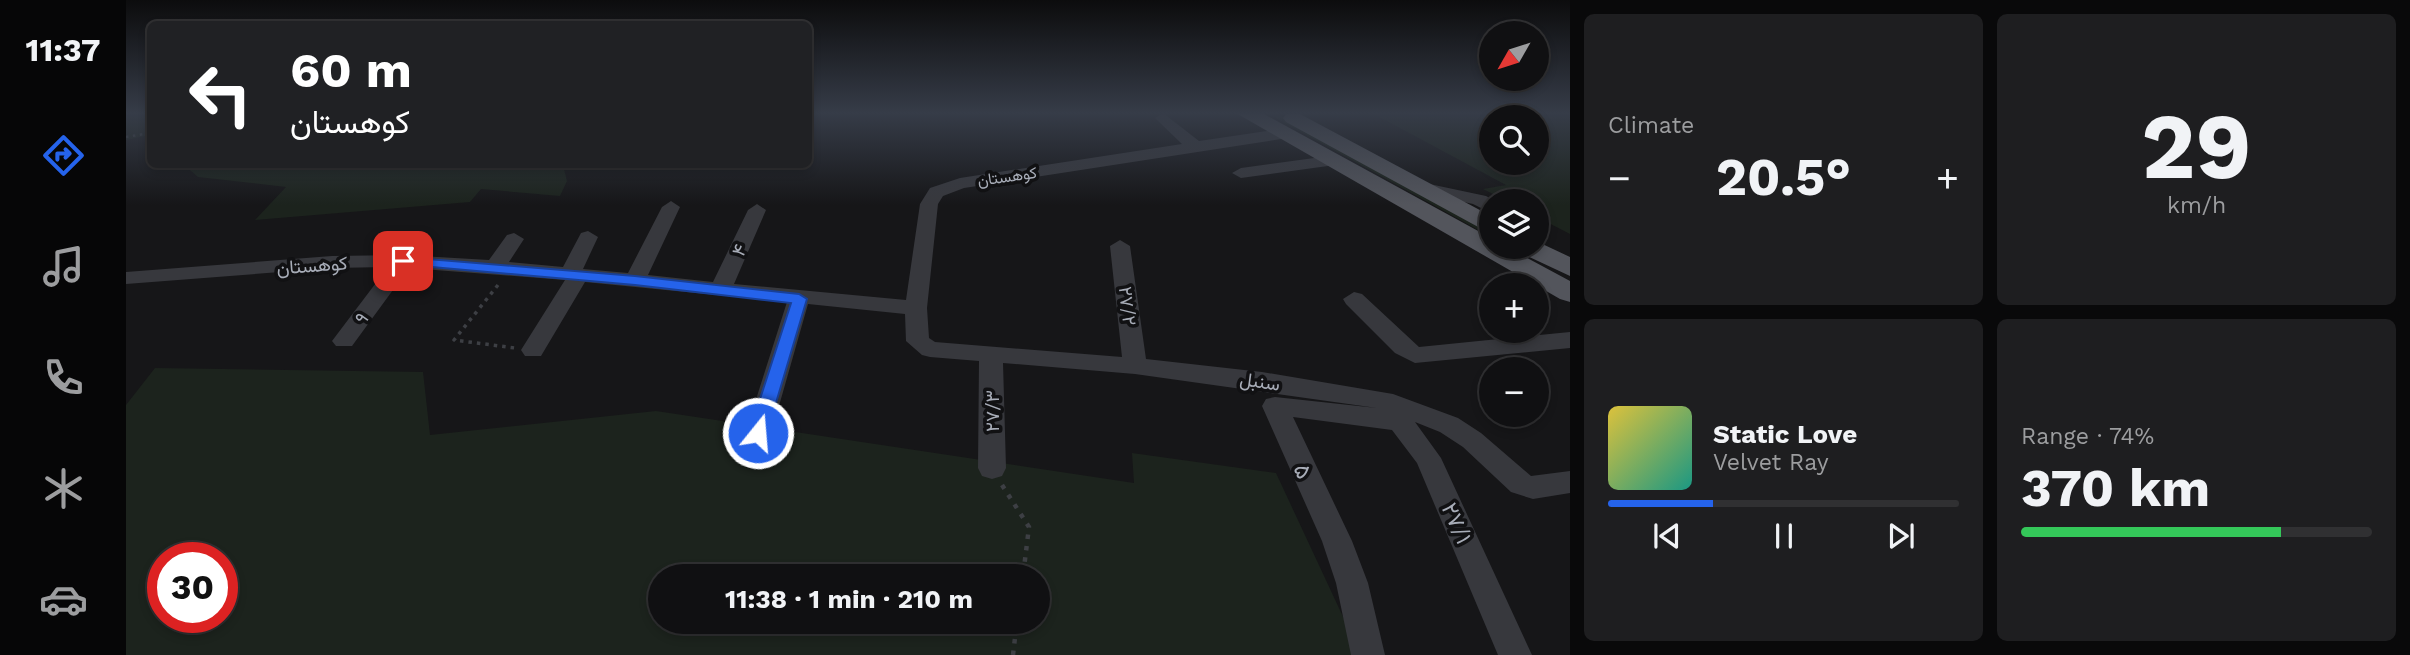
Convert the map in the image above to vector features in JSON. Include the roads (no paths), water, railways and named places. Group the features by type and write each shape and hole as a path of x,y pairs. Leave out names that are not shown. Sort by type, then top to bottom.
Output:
{"main road":[{"path":"1307,144 1329,162 1570,293"},
{"path":"1326,144 1420,187 1479,219"},
{"path":"1549,256 1570,268"}],"street":[{"path":"1191,144 1196,148"},
{"name":"کوهستان","path":"922,346 918,341 916,308 929,204 936,192 960,183 1212,144"},
{"path":"1241,173 1329,162"},
{"path":"1420,187 1479,200"},
{"path":"635,280 671,207"},
{"name":"۴","path":"720,290 757,211"},
{"path":"533,350 574,275 588,237"},
{"path":"503,268 514,239"},
{"name":"۲۷/۲","path":"1120,246 1135,366"},
{"name":"کوهستان","path":"126,278 332,262 403,261 635,280 799,299 916,308"},
{"name":"۹","path":"344,341 403,261"},
{"path":"758,433 799,299"},
{"path":"1354,299 1403,347 1415,355 1570,340"},
{"name":"سنبل","path":"922,346 1262,381 1449,425 1472,440 1521,484 1533,488 1570,482"},
{"name":"۲۷/۳","path":"991,354 992,468"},
{"name":"۵","path":"1368,655 1352,583 1337,541 1275,406 1392,411"},
{"name":"۲۷/۱","path":"1392,411 1428,458 1515,655"}]}
